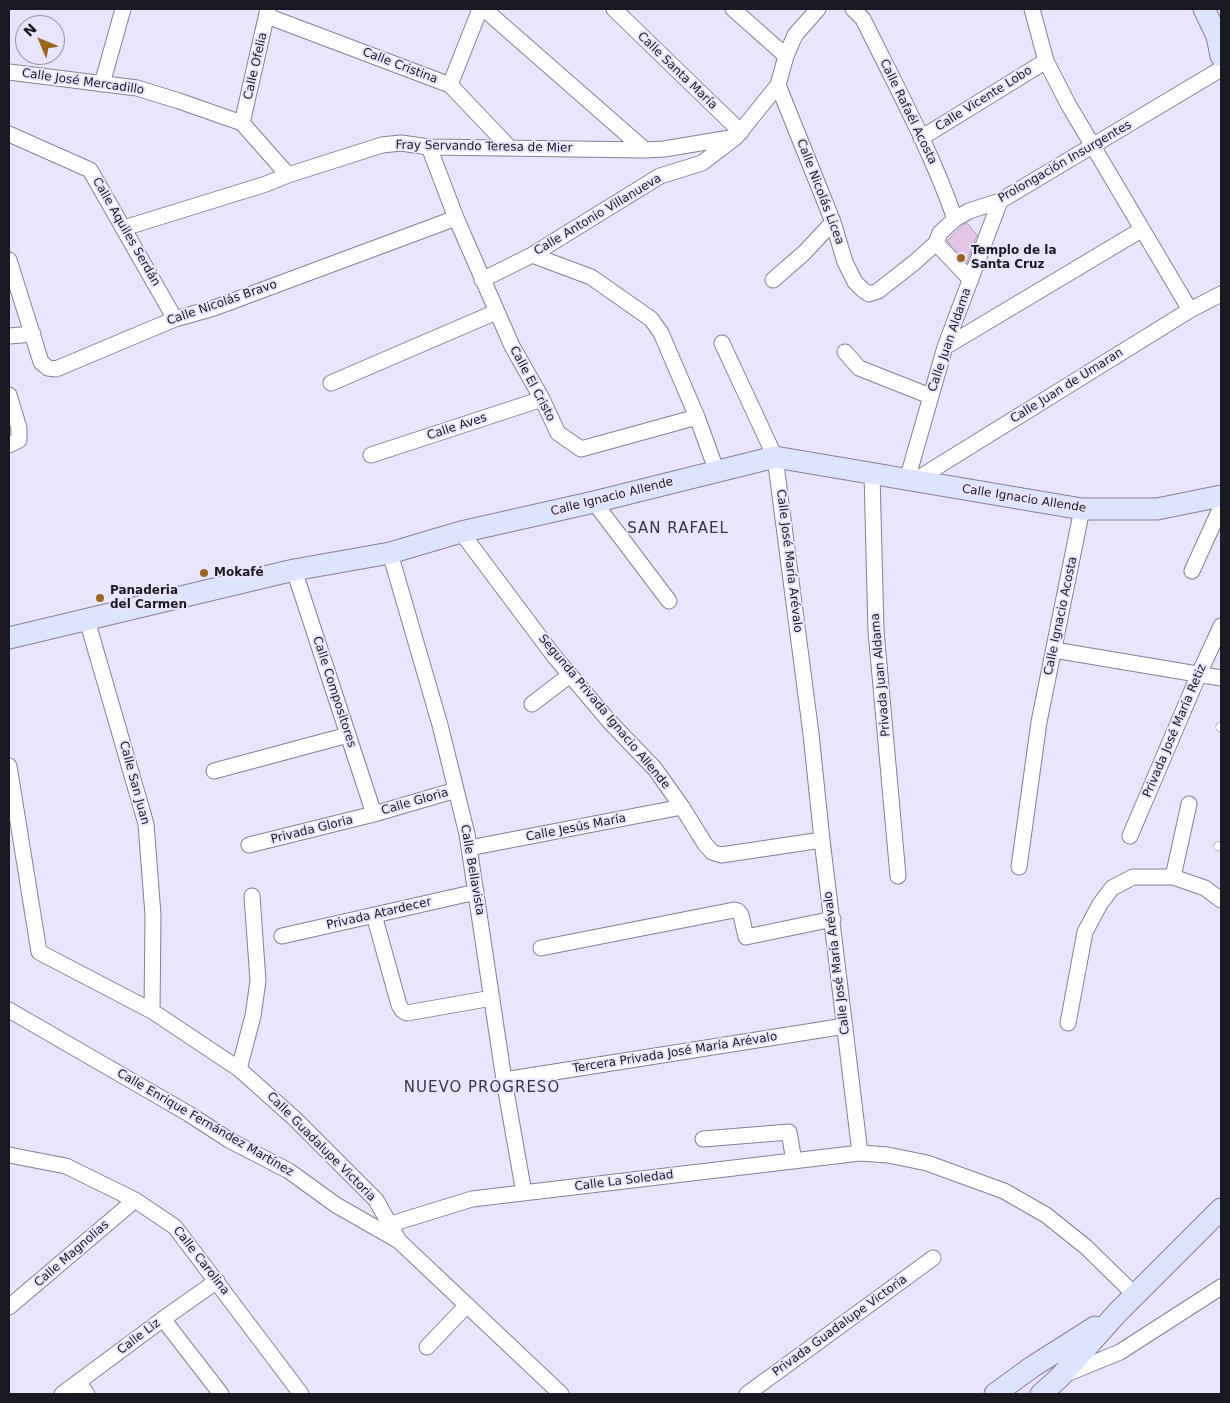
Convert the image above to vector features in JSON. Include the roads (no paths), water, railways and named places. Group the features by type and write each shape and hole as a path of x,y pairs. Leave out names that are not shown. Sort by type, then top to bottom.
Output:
{"street":[{"path":"102,84 123,9"},
{"path":"450,85 480,9"},
{"path":"484,9 645,150"},
{"name":"Calle Santa María","path":"614,9 738,135"},
{"path":"733,9 786,56"},
{"name":"Calle Antonio Villanueva","path":"482,280 532,254 660,176 702,163 738,135 778,85 786,56 795,35 818,9"},
{"name":"Calle Rafaél Acosta","path":"853,9 862,19 921,138 947,195 955,219"},
{"path":"1032,9 1046,60 1068,104 1190,310"},
{"path":"1204,9 1220,44"},
{"name":"Calle Cristina","path":"268,13 450,85 510,148"},
{"name":"Calle Ofelia","path":"242,122 268,13"},
{"name":"Calle Vicente Lobo","path":"921,138 1046,60"},
{"name":"Prolongación Insurgentes","path":"869,294 878,291 936,243 940,234 955,219 969,211 1000,201 1221,70"},
{"name":"Calle José Mercadillo","path":"9,72 136,88 242,122"},
{"name":"Calle Nicolás Licea","path":"778,85 833,222 845,262 855,282 869,294"},
{"path":"242,122 288,175"},
{"name":"Calle Aquiles Serdán","path":"9,134 90,170 175,319"},
{"name":"Fray Servando Teresa de Mier","path":"124,228 266,184 288,175 382,145 401,143 429,147 645,150 664,149 738,135"},
{"name":"Calle El Cristo","path":"429,147 456,218 496,312 558,433 581,449 697,417"},
{"path":"660,176 664,149"},
{"name":"Calle Juan Aldama","path":"911,480 930,396 1000,201"},
{"name":"Calle Nicolás Bravo","path":"9,260 41,362 48,368 56,369 175,319 214,308 456,218"},
{"path":"773,280 804,253 833,222"},
{"path":"946,347 1141,230"},
{"path":"936,243 971,280"},
{"path":"532,254 591,277 651,319 661,333 697,417 717,472"},
{"name":"Calle Juan de Umaran","path":"911,480 1190,310 1221,294"},
{"path":"331,382 496,312"},
{"path":"9,336 33,334"},
{"name":"Calle José María Arévalo","path":"722,343 775,457 811,734 860,1153"},
{"path":"845,352 859,368 930,396"},
{"path":"9,395 19,428 19,440 9,446"},
{"name":"Calle Aves","path":"371,456 542,400"},
{"name":"Calle Ignacio Allende","path":"9,638 294,570 390,553 462,532 594,502 775,457 1082,509 1157,509 1221,496"},
{"name":"Privada Juan Aldama","path":"872,474 876,632 898,876"},
{"path":"594,502 669,601"},
{"path":"1192,571 1221,507"},
{"name":"Calle Ignacio Acosta","path":"1019,867 1039,722 1082,509"},
{"name":"Segunda Privada Ignacio Allende","path":"462,532 570,675 609,721 654,769 682,808 704,844 712,852 721,855 822,840"},
{"name":"Calle Bellavista","path":"390,553 440,725 469,848 504,1080 524,1193"},
{"name":"Calle Compositores","path":"294,570 374,814"},
{"name":"Calle San Juan","path":"87,620 146,824 153,915 152,1011"},
{"name":"Privada José María Retiz","path":"1130,836 1198,674 1221,626"},
{"path":"1054,650 1221,678"},
{"path":"532,704 570,675"},
{"path":"214,771 348,735"},
{"path":"9,766 12,806"},
{"name":"Calle Gloria","path":"374,814 456,790"},
{"path":"1173,876 1189,804"},
{"name":"Calle Guadalupe Victoria","path":"12,806 39,952 152,1011 239,1068 294,1118 376,1200 399,1240 561,1394"},
{"name":"Calle Jesús María","path":"469,848 682,808"},
{"name":"Privada Gloria","path":"249,846 374,814"},
{"path":"1068,1023 1085,932 1100,904 1112,888 1133,877 1173,876 1205,888 1221,900"},
{"name":"Privada Atardecer","path":"282,936 476,892"},
{"path":"239,1068 253,1016 258,981 252,896"},
{"path":"541,948 734,910 738,911 741,915 746,937 832,920"},
{"path":"374,915 402,1010 407,1013 492,998"},
{"name":"Calle Enrique Fernández Martínez","path":"9,1010 189,1114 229,1140 289,1170 336,1206 399,1240"},
{"name":"Tercera Privada José María Arévalo","path":"504,1080 845,1026"},
{"path":"703,1139 789,1132 794,1161"},
{"path":"860,1153 888,1155 926,1164 1004,1192 1046,1215 1086,1247 1135,1295"},
{"name":"Calle La Soledad","path":"390,1224 472,1199 860,1153"},
{"name":"Calle Carolina","path":"12,1158 66,1166 135,1200 176,1227 301,1394"},
{"name":"Calle Magnolias","path":"9,1308 135,1200"},
{"path":"1049,1387 1118,1312 1221,1209"},
{"name":"Privada Guadalupe Victoria","path":"747,1394 933,1258"},
{"name":"Calle Liz","path":"62,1394 162,1319 217,1281"},
{"path":"1049,1387 1120,1352 1221,1287"},
{"path":"427,1347 467,1305"},
{"path":"996,1394 1032,1367 1118,1312"},
{"path":"162,1319 221,1394"},
{"path":"1032,1367 1040,1373 1049,1387"},
{"path":"78,1382 88,1394"}],"place":[{"name":"Templo de la Santa Cruz","path":"961,258"},
{"name":"Mokafé","path":"204,573"},
{"name":"Panaderia del Carmen","path":"100,598"}],"district":[{"name":"SAN RAFAEL","path":"678,529"},
{"name":"NUEVO PROGRESO","path":"482,1088"}]}
